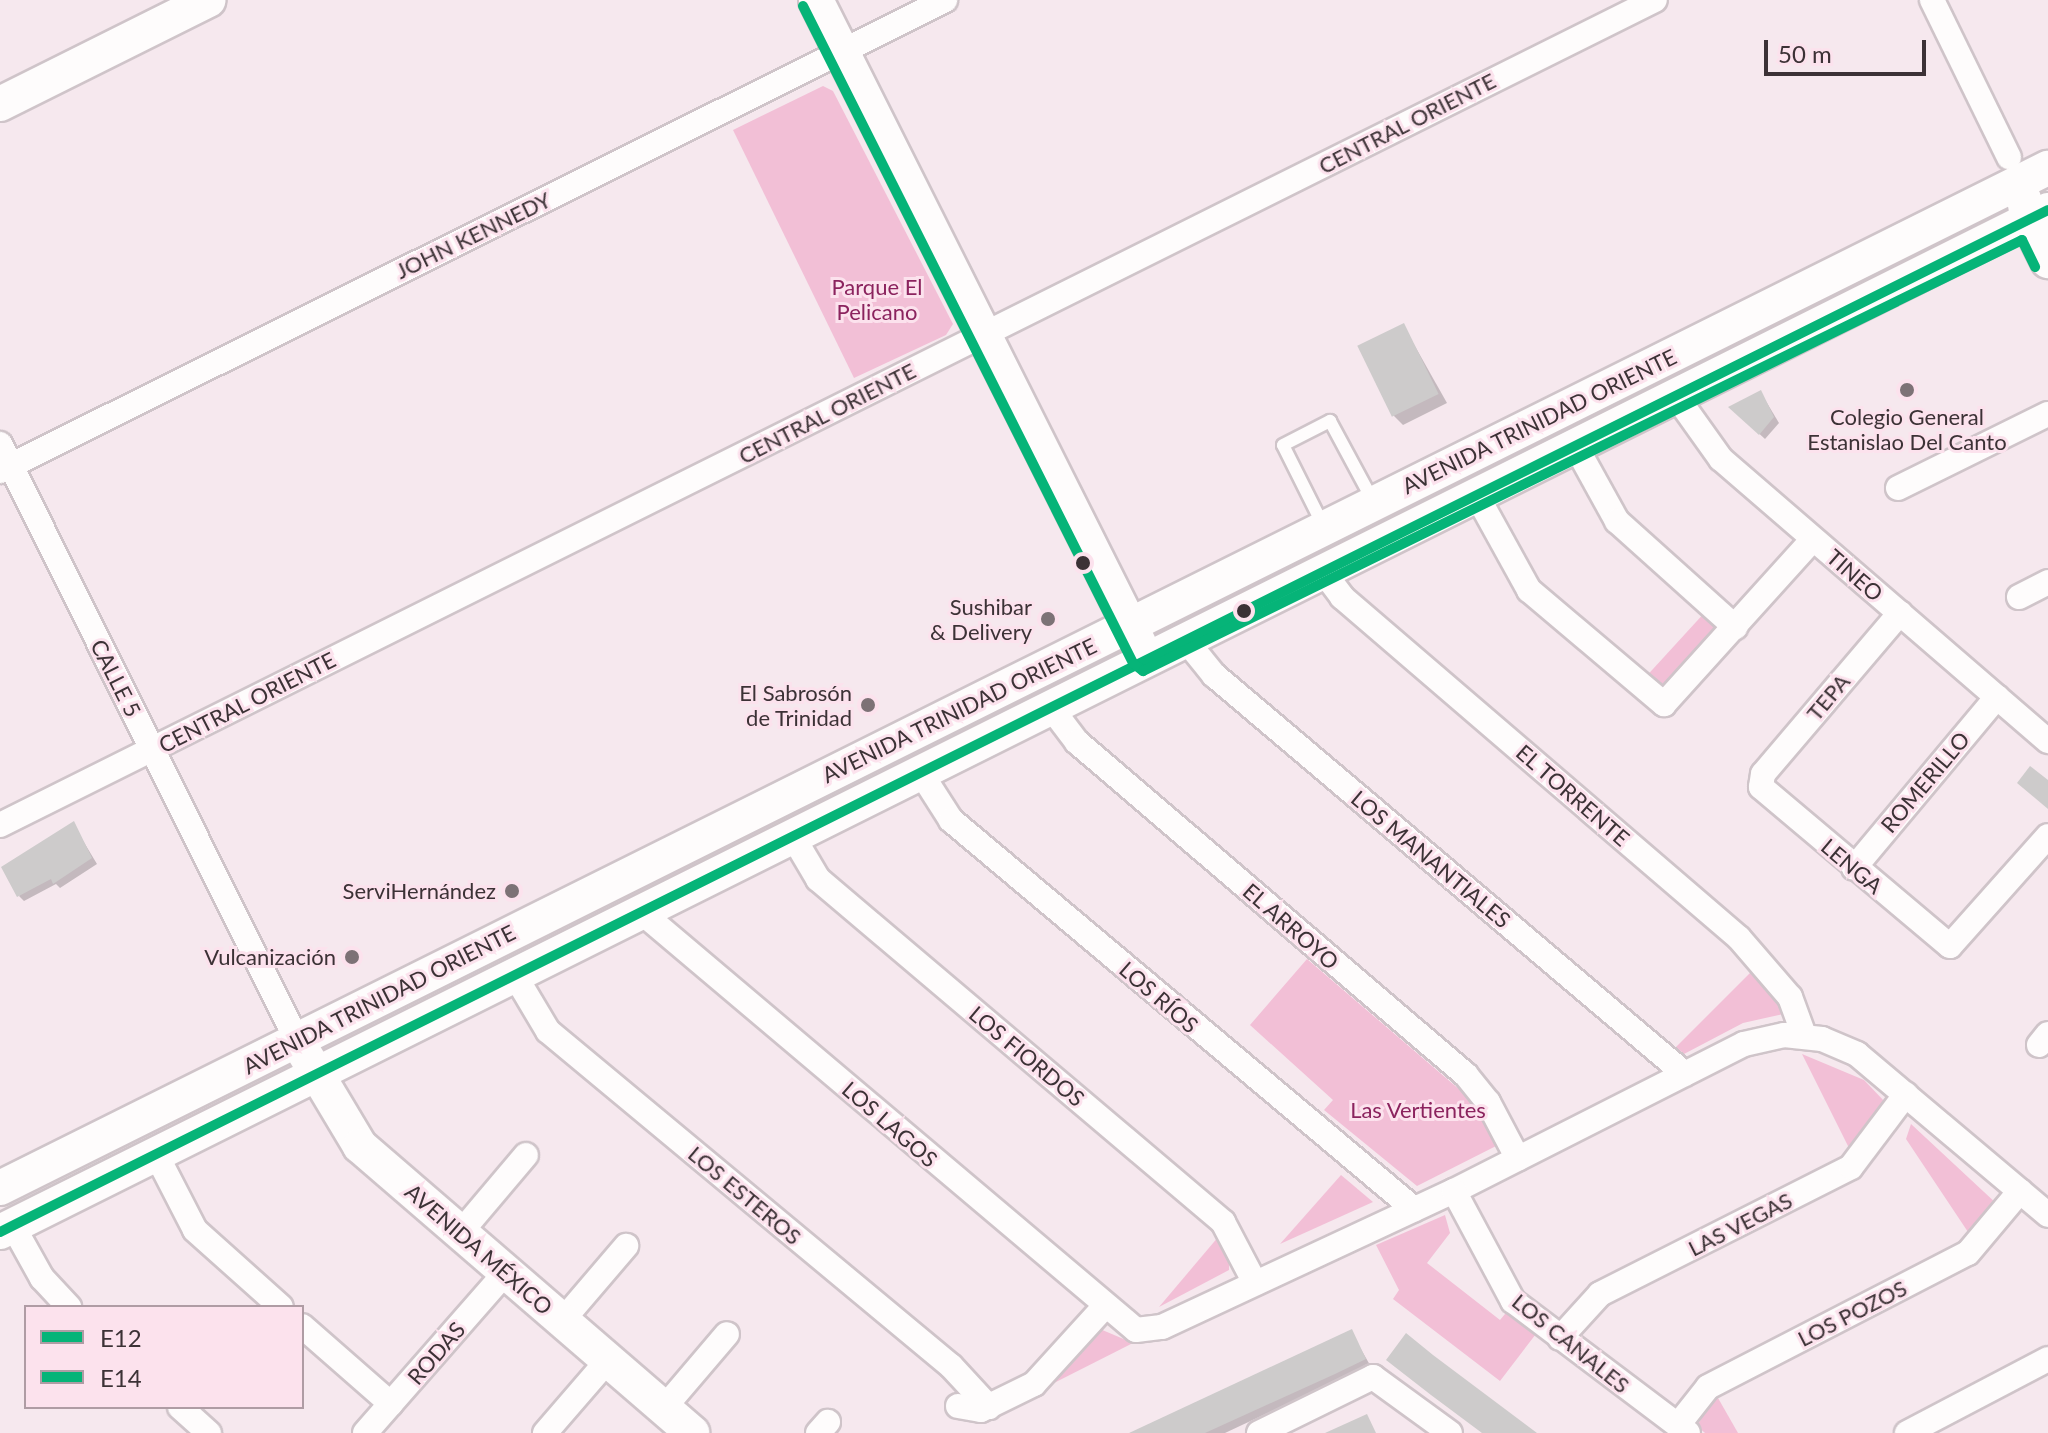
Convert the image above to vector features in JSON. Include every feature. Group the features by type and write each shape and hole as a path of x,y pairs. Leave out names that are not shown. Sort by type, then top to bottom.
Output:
{"main road":[{"path":"816,0 1146,657"},
{"path":"0,104 193,3"},
{"path":"2034,189 2048,261"},
{"name":"AVENIDA TRINIDAD ORIENTE","path":"7,1229 1049,705 1676,396 2034,189"},
{"name":"AVENIDA TRINIDAD ORIENTE","path":"0,1188 1374,503 2034,189"},
{"name":"AVENIDA MÉXICO","path":"297,1040 360,1146 692,1433"}],"street":[{"name":"JOHN KENNEDY","path":"3,460 945,0"},
{"name":"CENTRAL ORIENTE","path":"0,825 1655,0"},
{"path":"1932,0 2034,189"},
{"name":"TINEO","path":"1676,396 1711,450 2048,741"},
{"path":"1898,488 2048,414"},
{"path":"1575,445 1617,521 1735,627"},
{"name":"CALLE 5","path":"3,460 297,1040"},
{"path":"1476,494 1529,590 1664,704 1813,539"},
{"name":"EL TORRENTE","path":"1322,570 1342,597 1739,938 1790,997 1804,1035"},
{"path":"2019,597 2048,582"},
{"name":"TEPA","path":"1759,783 1900,613"},
{"name":"LOS MANANTIALES","path":"1184,638 1214,675 1685,1074"},
{"name":"ROMERILLO","path":"1854,868 1997,697"},
{"name":"EL ARROYO","path":"1049,705 1077,742 1466,1075 1488,1102 1518,1159"},
{"name":"LOS RÍOS","path":"919,770 951,820 1414,1209"},
{"name":"LENGA","path":"1759,783 1854,868 1950,946 2048,836"},
{"name":"LOS FIORDOS","path":"792,835 818,879 1223,1222 1255,1283"},
{"name":"LOS LAGOS","path":"640,911 1129,1327 1143,1331 1255,1283"},
{"name":"LOS ESTEROS","path":"514,974 548,1031 951,1366 989,1407"},
{"path":"1255,1283 1454,1191 1744,1044 1804,1035 1857,1054 2048,1215"},
{"name":"LAS VEGAS","path":"1560,1338 1600,1294 1851,1167 1906,1094"},
{"path":"156,1154 195,1230 279,1305"},
{"path":"460,1233 526,1155"},
{"name":"LOS CANALES","path":"1454,1191 1513,1301 1683,1429"},
{"name":"LOS POZOS","path":"1683,1429 1708,1387 1968,1253 2020,1191"},
{"path":"7,1229 42,1278 67,1305"},
{"path":"562,1321 626,1246"},
{"name":"RODAS","path":"365,1433 506,1272"},
{"path":"958,1406 989,1407 1034,1384 1104,1307"},
{"path":"304,1328 391,1404"},
{"path":"664,1408 727,1334"},
{"path":"1907,1433 2048,1359"},
{"path":"545,1433 608,1360"},
{"path":"1259,1433 1373,1377 1450,1433"},
{"path":"182,1409 209,1433"}],"lane":[{"path":"1324,528 1283,445 1330,421 1374,503"}],"green space":[{"name":"Parque El Pelicano","path":"823,86 833,91 953,324 946,335 854,378 733,130"},
{"path":"1707,610 1722,625 1670,693 1642,681"},
{"name":"Las Vertientes","path":"1307,959 1467,1096 1500,1144 1417,1186 1324,1110 1333,1100 1250,1025"},
{"path":"1752,971 1792,1012 1743,1023 1684,1054 1676,1047"},
{"path":"1802,1054 1864,1080 1885,1102 1852,1154"},
{"path":"1911,1124 1998,1205 1972,1238 1906,1139"},
{"path":"1341,1175 1373,1202 1280,1244"},
{"path":"1445,1215 1450,1233 1427,1263 1500,1320 1510,1308 1539,1330 1500,1381 1393,1299 1399,1290 1376,1245"},
{"path":"1219,1236 1229,1258 1229,1270 1159,1307"},
{"path":"1100,1329 1133,1343 1050,1385"},
{"path":"1718,1398 1738,1433 1705,1433 1697,1426 1711,1401"}],"building":[{"path":"1404,323 1439,394 1392,417 1357,346"},
{"path":"1761,390 1774,417 1759,435 1728,407"},
{"path":"2030,766 2048,780 2048,809 2017,783"},
{"path":"74,821 92,858 53,884 51,879 17,897 1,867"},
{"path":"1352,1329 1366,1359 1335,1374 1205,1433 1129,1433"},
{"path":"1406,1333 1537,1433 1482,1433 1431,1395 1386,1360"},
{"path":"1367,1414 1376,1433 1325,1433"}],"transit line":[{"name":"E14","path":"803,6 1133,663 1143,671 2022,240 2035,267"},
{"name":"E12","path":"0,1232 2048,210"}],"place":[{"name":"Colegio General Estanislao Del Canto","path":"1907,390"},
{"name":"Sushibar & Delivery","path":"1048,619"},
{"name":"El Sabrosón de Trinidad","path":"868,705"},
{"name":"ServiHernández","path":"512,891"},
{"name":"Vulcanización","path":"352,957"}]}
